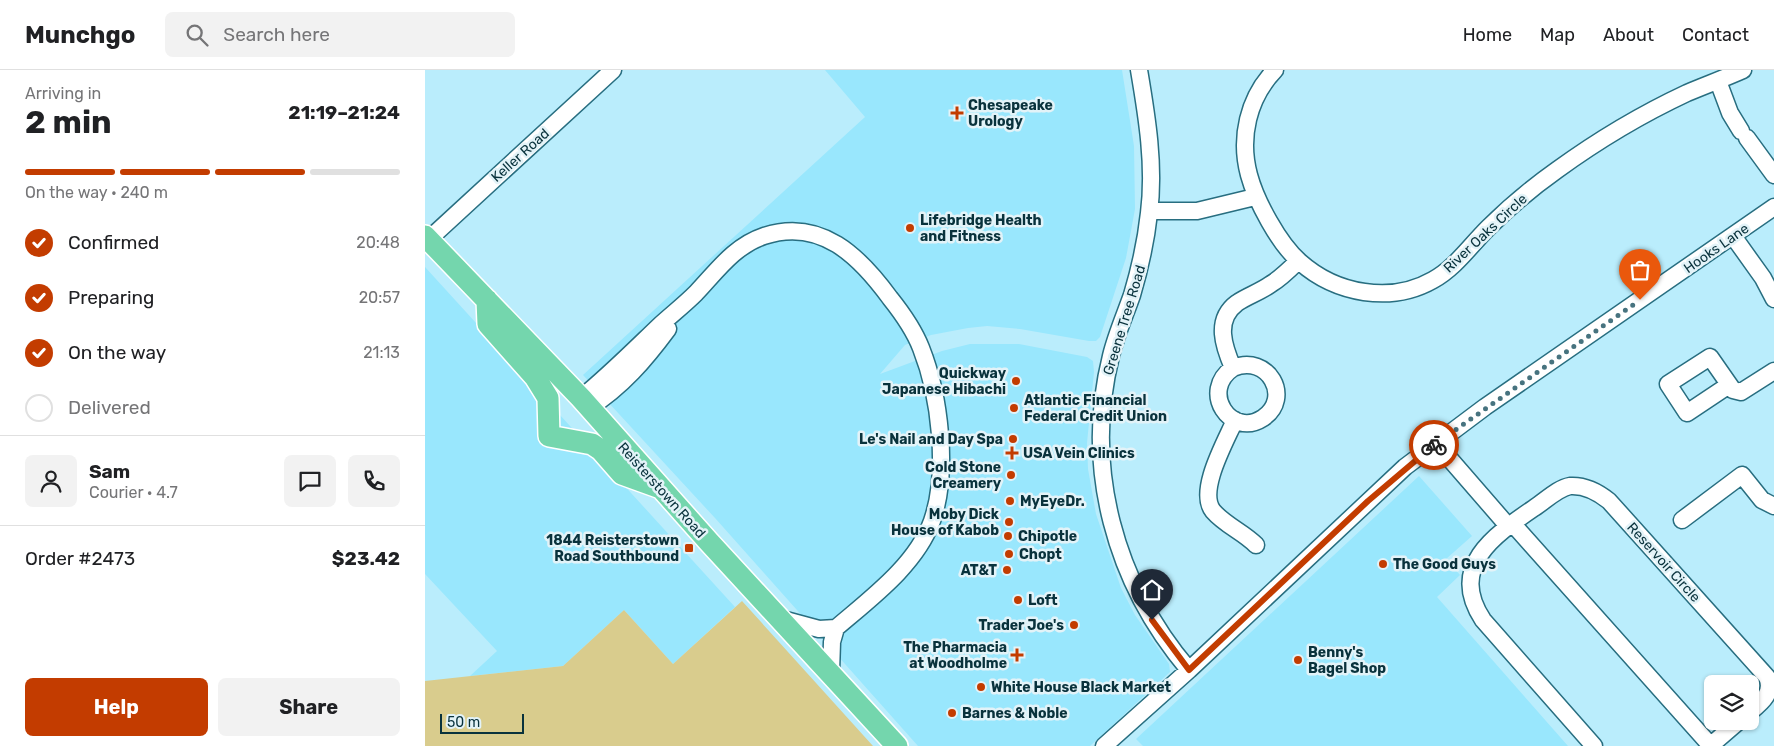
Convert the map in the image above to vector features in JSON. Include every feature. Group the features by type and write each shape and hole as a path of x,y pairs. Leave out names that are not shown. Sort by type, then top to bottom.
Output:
{"main road":[{"name":"Reisterstown Road","path":"427,238 585,403 897,746"},
{"path":"487,300 488,324 535,377 548,398 549,436 591,444 601,450 622,474 661,488"}],"street":[{"name":"Keller Road","path":"427,238 613,70"},
{"name":"Greene Tree Road","path":"1139,70 1149,146 1150,211 1141,264 1117,334 1106,378 1102,411 1103,471 1108,512 1125,566 1160,633 1189,670"},
{"name":"River Oaks Circle","path":"1275,70 1253,102 1246,129 1245,157 1255,197 1298,261 1325,280 1355,291 1377,294 1417,288 1447,270 1489,227 1556,170 1657,109 1743,70"},
{"path":"1718,82 1730,113 1774,176"},
{"path":"1150,211 1197,211 1255,197"},
{"name":"Hooks Lane","path":"1104,746 1189,670 1368,501 1436,443 1774,207"},
{"path":"585,403 736,250 746,244 779,233 802,232 823,237 852,254 897,306 921,347 933,388 940,438 938,490 932,520 922,543 904,566 836,628 832,642 831,672"},
{"path":"1733,236 1763,278 1774,299"},
{"path":"1233,368 1224,342 1223,330 1227,314 1237,303 1271,284 1298,261"},
{"path":"1243,365 1261,368 1273,380 1276,392 1273,406 1263,418 1247,423 1235,420 1223,409 1218,397 1222,379 1233,368 1243,365"},
{"path":"1729,385 1733,390 1741,392 1774,371"},
{"path":"1235,420 1209,482 1209,503 1218,516 1246,535 1256,545"},
{"path":"1436,443 1710,746 1729,730"},
{"path":"1682,520 1742,475 1761,500 1774,506"},
{"name":"Reservoir Circle","path":"1594,746 1474,606 1469,587 1472,567 1478,557 1510,524 1569,486 1597,491 1609,501 1767,677 1771,688 1769,694 1759,703"},
{"path":"782,619 819,630 836,628"}],"shaded area":[{"path":"825,70 1122,70 1134,146 1135,209 1126,258 1100,337 1096,341 1089,341 1020,329 987,326 968,328 931,335 905,345 880,374 942,351 970,344 1019,344 1087,357 1093,361 1094,372 1087,443 1088,469 1096,514 1121,588 1135,615 1169,664 1170,672 1090,746 918,746 715,518 583,375 865,117"},
{"path":"425,267 735,607 673,664 624,610 563,666 470,676 497,651 425,574"},
{"path":"1419,476 1472,536 1446,559 1460,575 1437,597 1568,746 1143,746 1136,739"},
{"path":"742,601 873,746 425,746 425,681 563,666 624,610 673,664"}],"way so far":[{"path":"1434,445 1485,407 1640,300"}],"place":[{"name":"Chesapeake Urology","path":"957,113"},
{"name":"Lifebridge Health and Fitness","path":"910,228"},
{"name":"Quickway Japanese Hibachi","path":"1016,381"},
{"name":"Atlantic Financial Federal Credit Union","path":"1014,408"},
{"name":"Le's Nail and Day Spa","path":"1013,439"},
{"name":"USA Vein Clinics","path":"1012,453"},
{"name":"Cold Stone Creamery","path":"1011,475"},
{"name":"MyEyeDr.","path":"1010,501"},
{"name":"Moby Dick House of Kabob","path":"1009,522"},
{"name":"Chipotle","path":"1008,536"},
{"name":"1844 Reisterstown Road Southbound","path":"689,548"},
{"name":"Chopt","path":"1009,554"},
{"name":"The Good Guys","path":"1383,564"},
{"name":"AT&T","path":"1007,570"},
{"name":"Loft","path":"1018,600"},
{"name":"Trader Joe's","path":"1074,625"},
{"name":"The Pharmacia at Woodholme","path":"1017,655"},
{"name":"Benny's Bagel Shop","path":"1298,660"},
{"name":"White House Black Market","path":"981,687"},
{"name":"Barnes & Noble","path":"952,713"}],"route":[{"path":"1152,620 1173,652 1189,670 1405,467 1434,445"}]}
